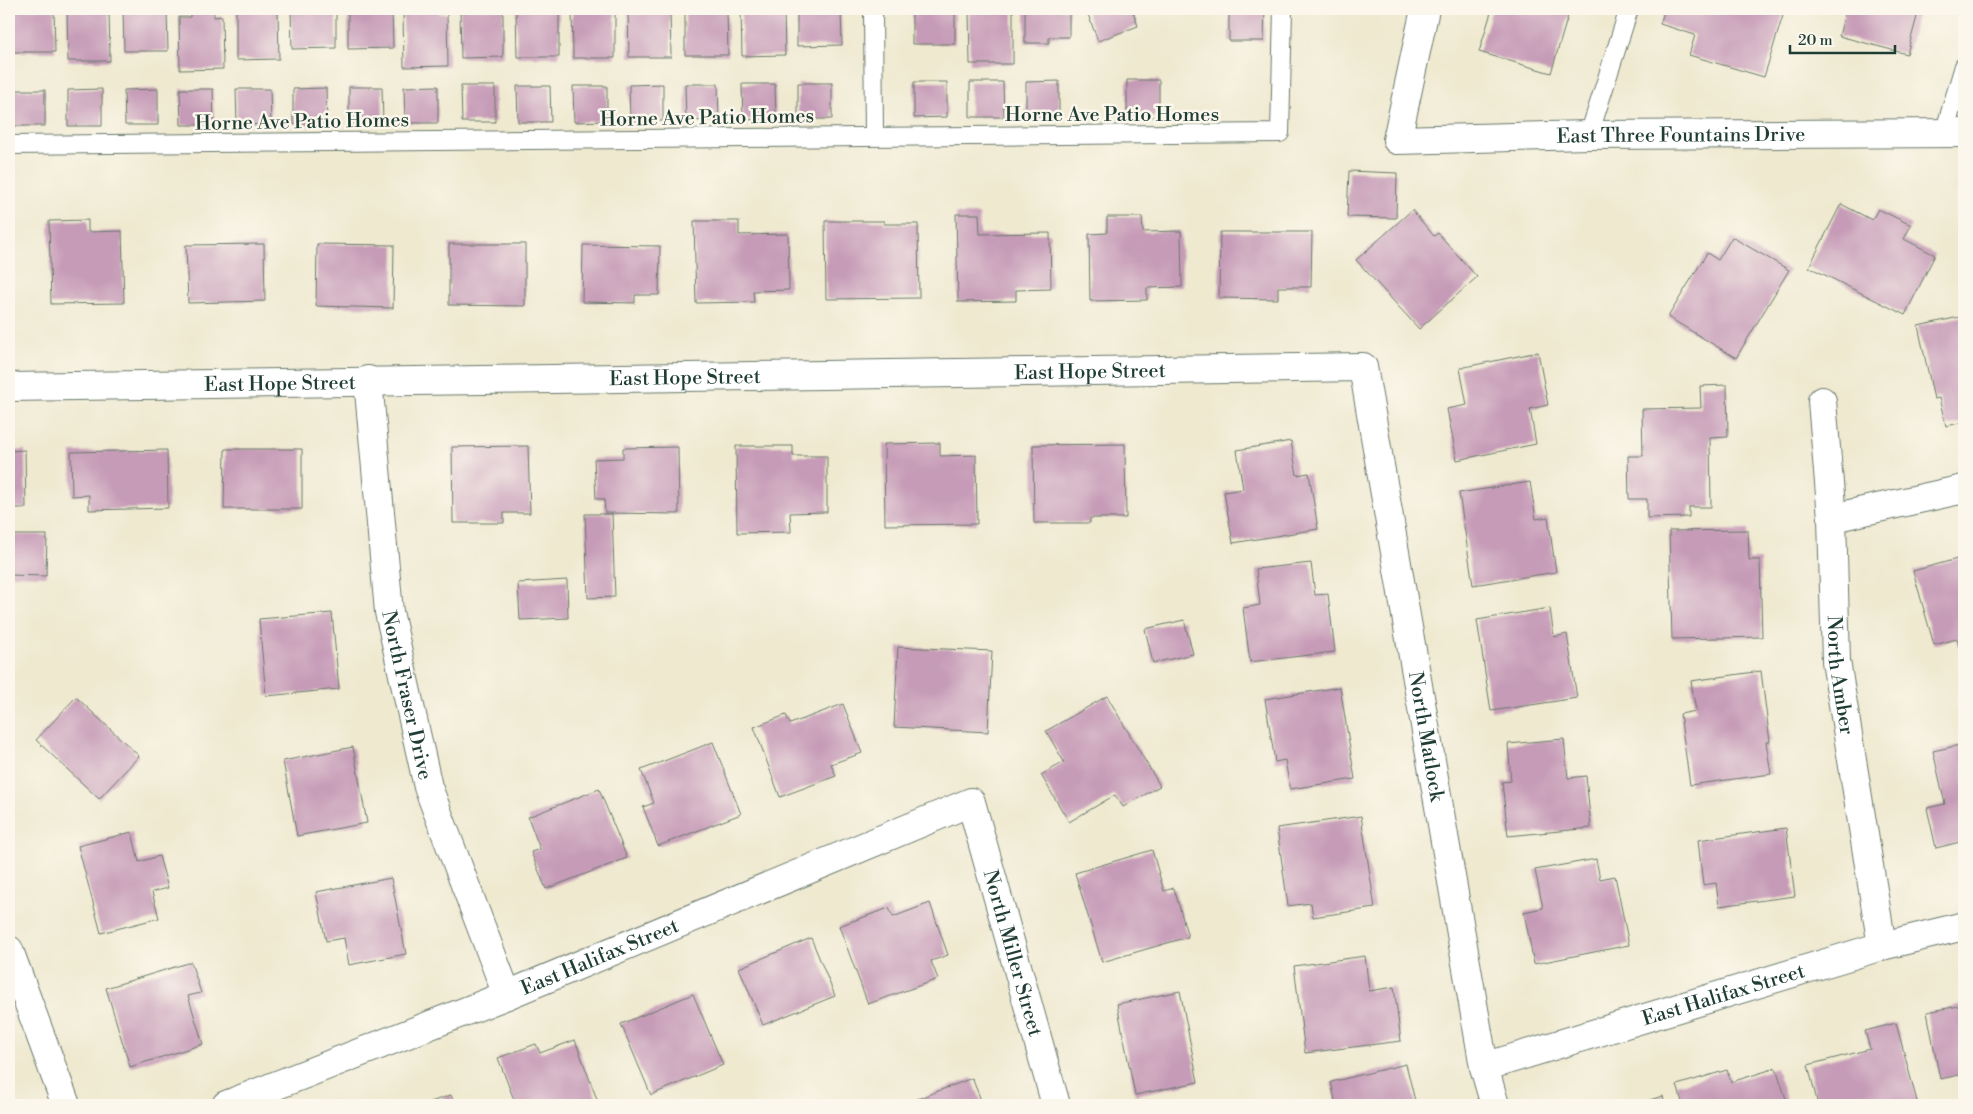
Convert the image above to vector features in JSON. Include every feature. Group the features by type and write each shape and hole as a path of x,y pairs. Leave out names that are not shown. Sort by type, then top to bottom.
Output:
{"street":[{"name":"East Three Fountains Drive","path":"1425,9 1397,140 1589,135 1954,133"},
{"name":"East Hope Street","path":"9,387 368,380 1362,367"},
{"name":"North Matlock","path":"1362,367 1484,1067 1495,1105"},
{"name":"North Fraser Drive","path":"368,380 389,612 428,787 507,995"},
{"name":"North Amber","path":"1822,401 1832,518 1836,661 1882,946"},
{"path":"1832,518 1964,489"},
{"name":"East Halifax Street","path":"226,1105 507,995 971,802"},
{"name":"North Miller Street","path":"971,802 1056,1105"},
{"name":"East Halifax Street","path":"1484,1067 1882,946 1964,926"},
{"path":"9,950 66,1105"}],"lane":[{"path":"873,9 874,137"},
{"name":"Horne Ave Patio Homes","path":"9,145 1280,133 1283,9"},
{"path":"1589,135 1629,9"},
{"path":"1954,133 1964,66"}],"building":[{"path":"10,9 54,9 55,52 11,52"},
{"path":"67,9 109,9 110,61 68,61"},
{"path":"123,9 167,9 168,51 124,51"},
{"path":"190,9 214,9 214,17 222,16 223,69 180,70 179,17 190,17"},
{"path":"236,9 278,9 279,59 236,60"},
{"path":"291,9 336,9 336,48 292,49"},
{"path":"348,9 392,9 393,48 348,49"},
{"path":"415,9 439,9 439,14 447,13 448,66 404,67 403,14 415,14"},
{"path":"460,9 503,9 503,57 461,58"},
{"path":"516,9 559,9 559,57 517,57"},
{"path":"572,9 615,9 615,58 573,58"},
{"path":"628,9 670,9 671,57 629,57"},
{"path":"685,9 727,9 728,55 685,55"},
{"path":"741,9 784,9 785,55 742,56"},
{"path":"797,9 841,9 842,45 797,46"},
{"path":"912,9 955,9 955,44 912,44"},
{"path":"981,9 1013,11 1013,64 970,64 969,11 981,11"},
{"path":"1025,9 1069,9 1069,37 1049,37 1049,43 1025,43"},
{"path":"1086,9 1132,9 1138,26 1098,41"},
{"path":"1229,9 1265,9 1264,41 1229,41"},
{"path":"1492,9 1570,9 1551,73 1479,52"},
{"path":"1665,9 1785,9 1764,77 1689,55 1695,35 1660,24"},
{"path":"1846,9 1919,9 1907,54 1839,36"},
{"path":"1127,80 1159,80 1159,117 1127,117"},
{"path":"1059,81 1059,117 1026,117 1026,82"},
{"path":"914,82 947,82 947,117 914,118"},
{"path":"970,82 1003,82 1004,117 970,117"},
{"path":"798,83 832,83 832,119 798,119"},
{"path":"663,84 663,121 630,121 629,85"},
{"path":"685,84 718,84 719,120 686,121"},
{"path":"742,84 775,84 776,119 743,120"},
{"path":"438,86 438,123 405,123 404,87"},
{"path":"461,86 495,86 495,122 462,122"},
{"path":"517,86 550,86 551,122 518,122"},
{"path":"573,86 607,86 607,121 574,122"},
{"path":"349,87 382,87 383,123 349,124"},
{"path":"326,88 327,124 293,124 293,89"},
{"path":"102,89 102,126 68,126 68,90"},
{"path":"158,89 158,125 125,125 124,90"},
{"path":"180,89 213,89 214,125 181,125"},
{"path":"236,89 270,89 271,124 237,125"},
{"path":"11,90 45,90 45,126 12,126"},
{"path":"1349,171 1397,173 1396,218 1347,217"},
{"path":"1841,204 1872,220 1878,209 1911,225 1904,239 1935,255 1905,315 1809,267"},
{"path":"1412,210 1434,236 1438,233 1477,277 1419,329 1356,260"},
{"path":"956,214 979,214 980,234 1050,233 1051,289 1016,290 1016,301 958,302"},
{"path":"1107,217 1142,217 1143,232 1181,231 1182,287 1147,288 1147,300 1090,301 1089,234 1107,233"},
{"path":"88,220 88,232 122,231 124,303 51,304 49,221"},
{"path":"694,221 739,221 739,235 788,234 789,290 753,291 754,302 696,303"},
{"path":"825,221 884,221 884,224 918,224 919,298 826,299"},
{"path":"1220,232 1312,232 1311,287 1278,287 1278,299 1219,298"},
{"path":"1732,237 1789,270 1736,358 1668,317 1707,253 1718,260"},
{"path":"264,244 265,301 188,303 186,245"},
{"path":"317,244 394,245 393,308 316,306"},
{"path":"449,244 525,244 525,306 449,305"},
{"path":"583,245 660,246 659,295 635,295 635,303 582,302"},
{"path":"1964,316 1964,422 1946,426 1939,398 1934,399 1918,326"},
{"path":"1538,352 1548,405 1530,409 1536,444 1457,460 1447,409 1467,405 1460,368"},
{"path":"1727,385 1728,437 1710,438 1711,507 1689,507 1689,517 1647,518 1647,499 1629,499 1628,456 1643,456 1642,409 1701,408 1700,386"},
{"path":"1291,441 1297,475 1309,473 1318,529 1233,543 1224,492 1243,489 1237,450"},
{"path":"940,443 940,456 976,455 977,524 885,525 884,444"},
{"path":"1125,444 1126,518 1090,518 1090,523 1034,523 1033,445"},
{"path":"528,446 530,513 504,513 504,523 453,523 452,447"},
{"path":"736,446 793,446 793,456 827,456 827,512 790,513 791,532 737,533"},
{"path":"678,447 679,514 605,513 604,499 596,499 594,459 623,458 623,448"},
{"path":"225,449 302,449 302,509 224,509"},
{"path":"25,450 26,508 9,508 9,451"},
{"path":"167,450 168,508 89,510 89,495 72,496 71,452"},
{"path":"1530,482 1536,519 1548,517 1556,572 1473,585 1459,493"},
{"path":"585,514 612,514 615,597 588,598"},
{"path":"1748,530 1749,560 1760,560 1762,637 1672,639 1669,531"},
{"path":"9,535 47,535 46,576 9,575"},
{"path":"1964,557 1964,655 1962,655 1957,639 1934,645 1913,571"},
{"path":"1311,563 1315,595 1328,594 1335,652 1250,662 1243,608 1260,605 1256,569"},
{"path":"567,580 568,618 520,620 518,583"},
{"path":"1550,608 1554,637 1567,634 1577,698 1491,711 1477,620"},
{"path":"332,613 339,689 266,696 259,619"},
{"path":"1184,620 1193,654 1153,663 1145,629"},
{"path":"898,647 992,651 988,732 894,727"},
{"path":"1761,671 1770,742 1766,742 1771,774 1690,785 1680,714 1696,711 1691,681"},
{"path":"1340,687 1355,779 1290,789 1285,760 1275,762 1265,699"},
{"path":"1107,696 1160,786 1123,807 1115,795 1069,822 1041,775 1064,762 1046,731"},
{"path":"76,697 139,756 99,799 36,740"},
{"path":"843,704 862,753 831,764 836,776 780,797 754,727 786,715 790,724"},
{"path":"1564,739 1568,778 1586,776 1591,828 1508,836 1502,782 1511,781 1508,744"},
{"path":"713,742 741,814 658,846 643,807 654,803 641,770"},
{"path":"1964,744 1964,841 1936,848 1927,808 1945,804 1933,751"},
{"path":"353,747 367,823 297,836 283,761"},
{"path":"599,789 627,858 546,889 531,852 540,849 528,817"},
{"path":"1361,816 1375,908 1313,917 1311,903 1288,906 1277,828"},
{"path":"1786,828 1795,896 1719,906 1716,883 1703,885 1698,840"},
{"path":"132,832 139,862 159,856 168,888 152,892 159,918 101,933 78,846"},
{"path":"1152,850 1164,891 1174,888 1188,937 1102,962 1075,873"},
{"path":"1596,859 1600,879 1615,876 1629,945 1534,964 1524,912 1543,908 1535,870"},
{"path":"391,878 406,954 349,965 344,938 326,941 316,892"},
{"path":"930,903 948,955 931,961 938,979 868,1004 839,926 889,908 893,917"},
{"path":"811,938 835,996 763,1025 739,968"},
{"path":"1365,956 1369,991 1394,987 1401,1041 1305,1053 1294,966"},
{"path":"191,962 201,993 188,996 203,1044 130,1067 106,988"},
{"path":"1180,991 1198,1082 1135,1095 1117,1004"},
{"path":"693,994 723,1065 651,1095 621,1024"},
{"path":"1964,1005 1964,1074 1940,1079 1927,1012"},
{"path":"1896,1023 1918,1105 1818,1105 1808,1065 1870,1049 1865,1031"},
{"path":"575,1040 599,1105 516,1105 498,1058 536,1044 540,1053"},
{"path":"1406,1064 1416,1105 1336,1105 1331,1082"},
{"path":"1776,1068 1788,1105 1683,1105 1677,1085 1727,1070 1731,1082"},
{"path":"972,1078 983,1105 902,1105"},
{"path":"451,1095 455,1105 422,1105"},
{"path":"1663,1096 1665,1105 1633,1105"}]}
